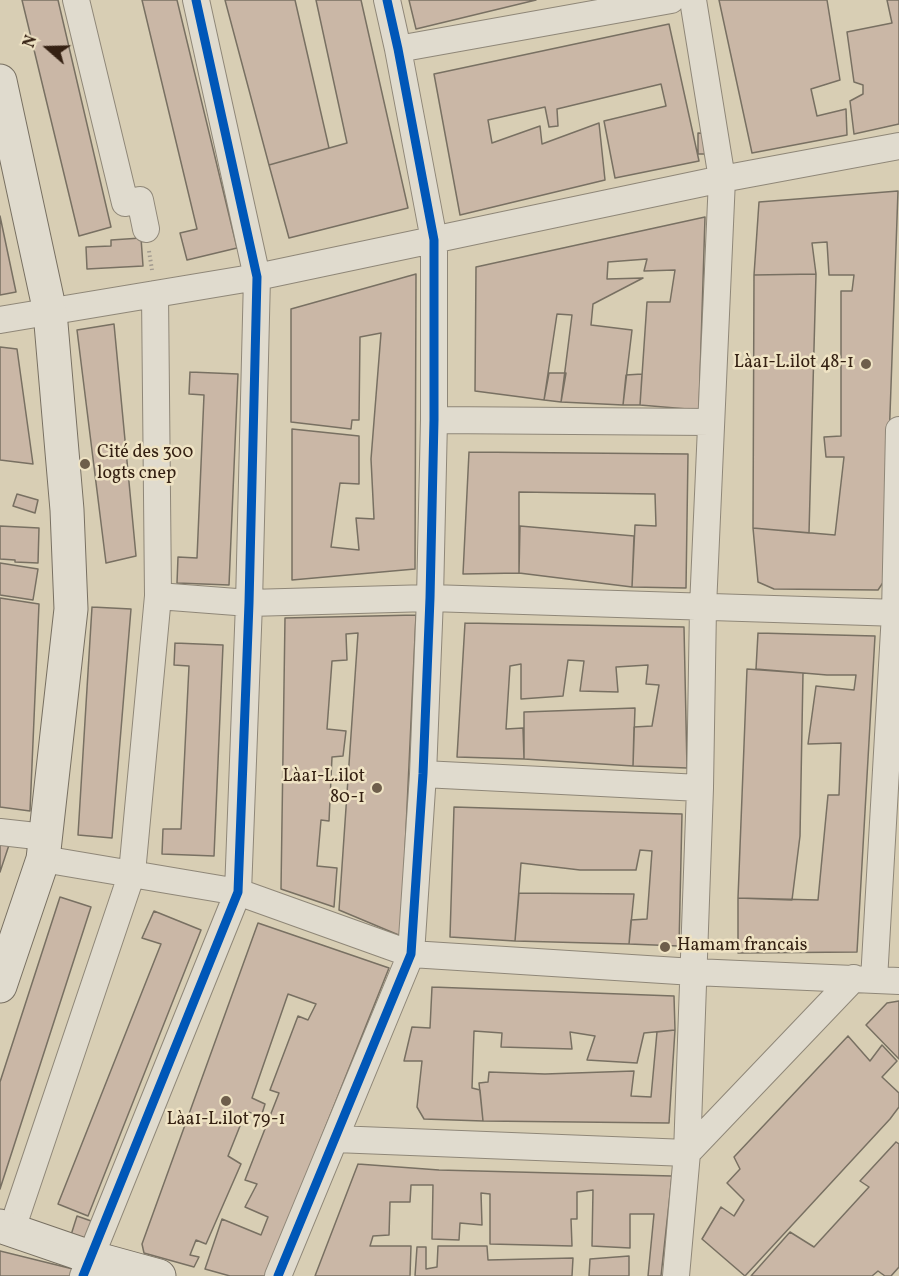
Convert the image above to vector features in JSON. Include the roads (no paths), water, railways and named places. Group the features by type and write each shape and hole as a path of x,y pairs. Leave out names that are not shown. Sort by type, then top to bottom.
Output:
{"street":[{"path":"76,0 125,203 140,200 146,229"},
{"path":"87,1267 238,892 249,603 257,277 196,0"},
{"path":"278,1276 411,954 423,774 430,597 434,420 434,240 387,0"},
{"path":"398,49 574,9 671,0"},
{"path":"676,1276 687,1153 700,788 703,607 722,179 693,0"},
{"path":"0,81 51,312 71,609 44,848 0,986"},
{"path":"0,320 257,277 722,179 899,146"},
{"path":"155,294 158,596 132,873 6,1227 87,1267 159,1276"},
{"path":"434,420 711,423"},
{"path":"335,1139 687,1153 864,979 897,613 899,430"},
{"path":"158,596 249,603 430,597 897,613"},
{"path":"423,774 700,788"},
{"path":"0,832 44,848 132,873 238,892 411,954 694,972 899,981"}],"place":[{"name":"Làa1-L.ilot 48-1","path":"866,364"},
{"name":"Cité des 300 logts cnep","path":"85,464"},
{"name":"Làa1-L.ilot 80-1","path":"377,788"},
{"name":"Hamam francais","path":"665,947"},
{"name":"Làa1-L.ilot 79-1","path":"226,1101"}]}
